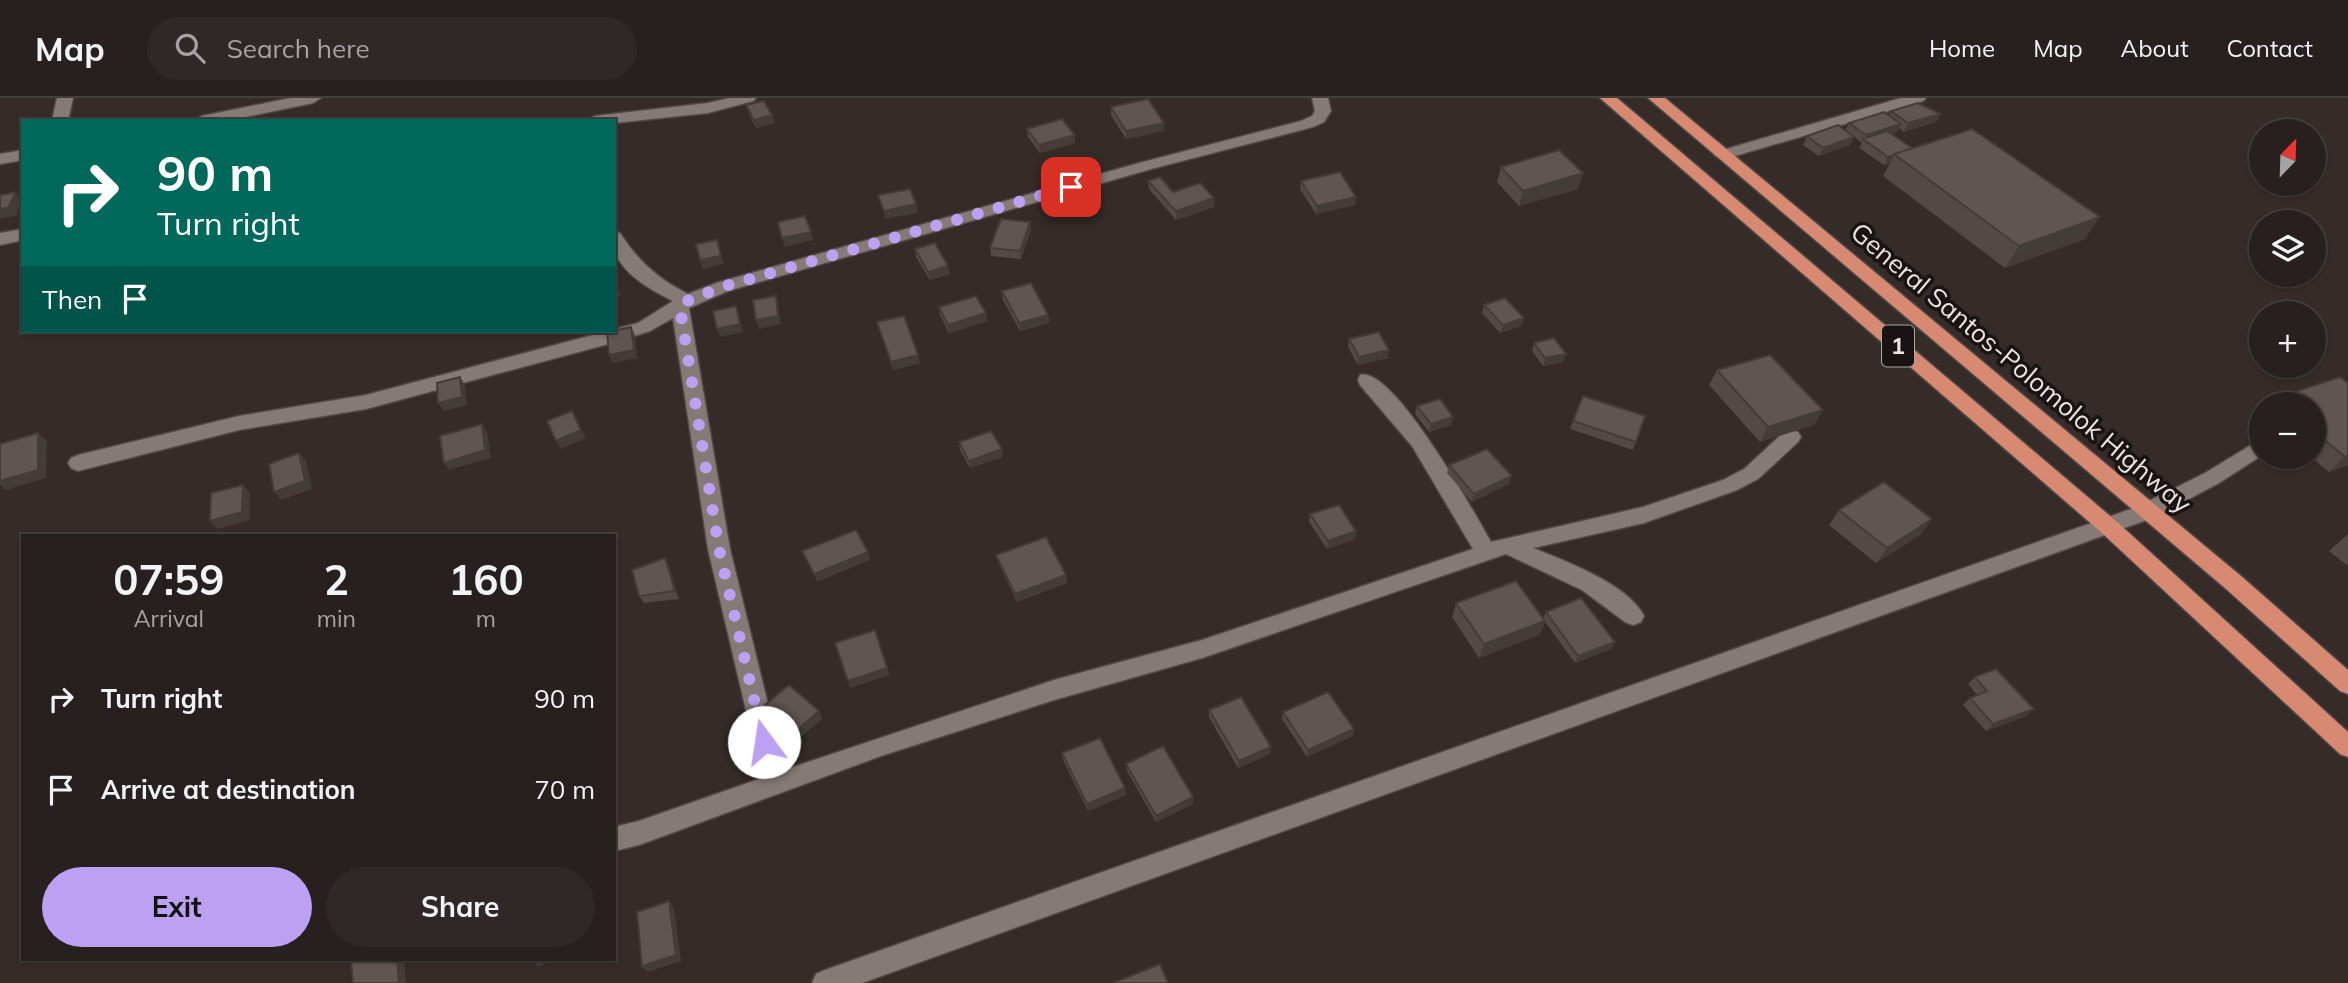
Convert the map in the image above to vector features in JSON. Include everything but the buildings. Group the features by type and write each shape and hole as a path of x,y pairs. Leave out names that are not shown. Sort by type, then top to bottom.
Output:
{"highway":[{"name":"1","path":"1608,98 2109,527 2348,747"},
{"name":"General Santos-Polomolok Highway","path":"1656,98 2148,511 2348,684"}],"street":[{"path":"60,119 65,98"},
{"path":"209,119 261,104 313,98"},
{"path":"612,119 708,108 748,98"},
{"path":"78,463 239,423 304,415 469,376 644,327 722,287 1145,166 1307,124 1318,119 1323,111 1320,98"},
{"path":"1722,155 1918,98"},
{"path":"0,159 21,155"},
{"path":"0,239 21,234"},
{"path":"616,241 623,256 644,277 683,305 719,549 775,782"},
{"path":"1367,380 1410,425 1450,487 1486,553"},
{"path":"616,838 650,829 775,782 1054,690 1202,649 1507,545 1644,515 1730,485 1751,474 1791,436"},
{"path":"825,983 2109,527 2148,511 2212,478 2249,454"},
{"path":"1507,545 1602,592 1621,604 1633,617"}],"route":[{"path":"764,742 719,549 680,308 687,301 722,287 1071,187"}]}
